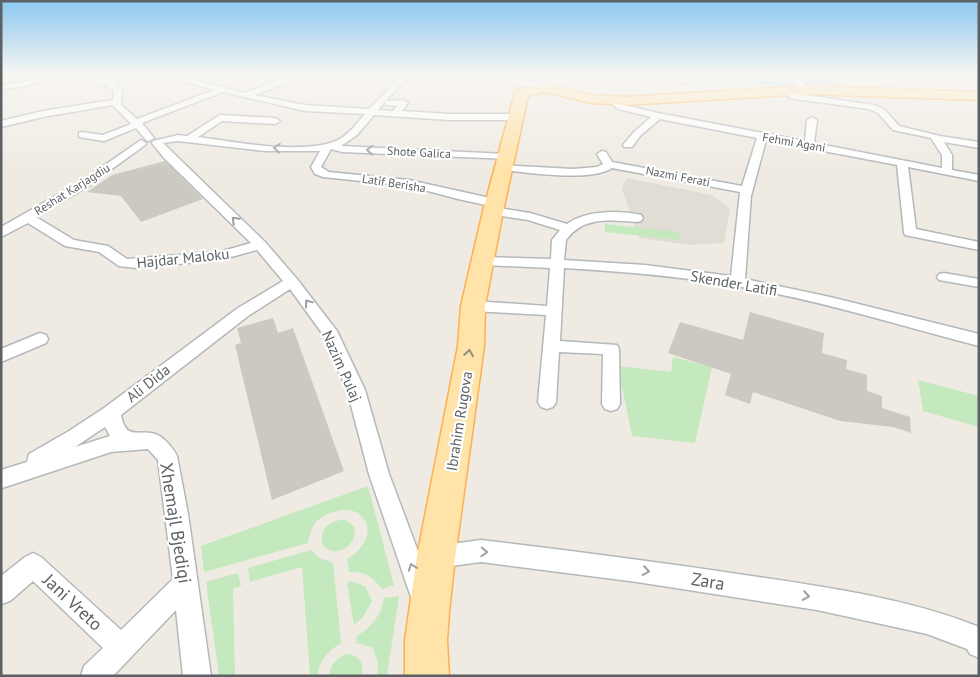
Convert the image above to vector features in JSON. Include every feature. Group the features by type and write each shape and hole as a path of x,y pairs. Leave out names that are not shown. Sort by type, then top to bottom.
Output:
{"main road":[{"name":"Ibrahim Rugova","path":"427,676 426,640 429,612 436,557 471,346 473,306 516,117 516,108"}],"street":[{"path":"1,124 82,108"},
{"name":"Nazim Pulaj","path":"119,108 137,123 152,142 260,245 292,282 329,331 356,390 379,474 429,612"},
{"path":"82,135 104,138 177,108"},
{"path":"303,108 408,115 516,117"},
{"path":"329,148 345,140 375,108"},
{"path":"395,114 400,108"},
{"path":"408,115 414,108"},
{"name":"Fehmi Agani","path":"623,108 903,166 947,171 979,178"},
{"path":"872,108 880,112 896,128 924,133 936,138 979,145"},
{"path":"1,114 16,119 12,121"},
{"path":"628,145 637,134 658,116"},
{"path":"190,139 220,118 275,121"},
{"path":"809,145 812,120"},
{"path":"738,281 746,196 762,136"},
{"path":"936,138 947,154 947,171"},
{"name":"Shote Galica","path":"152,142 190,139 294,149 329,148 505,162"},
{"name":"Reshat Karjagdiu","path":"1,233 152,142"},
{"name":"Latif Berisha","path":"329,148 316,167 319,172 327,175 409,183 494,207"},
{"path":"505,162 586,172 602,170 607,167 605,159"},
{"name":"Nazmi Ferati","path":"605,159 657,172 748,190"},
{"path":"979,185 903,166 910,232 979,246"},
{"path":"494,207 567,228"},
{"name":"Hajdar Maloku","path":"27,218 70,243 103,249 124,263 136,264 220,256 260,245"},
{"path":"547,402 559,240 567,228 590,218 637,218"},
{"name":"Skender Latifi","path":"484,261 640,268 738,281 819,299 979,340"},
{"path":"944,277 979,283"},
{"name":"Ali Dida","path":"2,480 76,437 111,413 243,312 292,282"},
{"path":"473,306 554,311"},
{"path":"1,356 40,339"},
{"path":"551,346 611,350 611,404"},
{"path":"111,413 112,425 118,433 123,439 132,441"},
{"name":"Xhemajl Bjediqi","path":"2,480 111,444 132,441 152,442 167,456 186,583 197,676"},
{"name":"Zara","path":"436,557 481,551 637,570 817,598 927,621 978,642"},
{"name":"Jani Vreto","path":"1,592 33,564 122,648"},
{"path":"94,676 186,583"}],"shaded area":[{"path":"627,178 712,195 730,209 724,243 689,245 639,238 622,189"}],"green space":[{"path":"605,224 679,232 680,240 605,232"},
{"path":"673,357 712,367 695,443 632,436 618,366 671,372"},
{"path":"918,380 979,396 979,427 923,411"},
{"path":"368,486 394,585 382,589 368,576 349,572 347,559 358,551 366,539 367,533 365,521 360,515 350,510 326,515 317,521 312,528 308,543 204,572 201,546"},
{"path":"346,520 354,526 355,533 353,539 349,545 339,551 327,549 322,543 325,529 331,523"},
{"path":"311,550 320,558 333,563 341,643 325,656 317,676 310,676 302,567 250,582 248,568"},
{"path":"238,573 241,586 233,588 235,676 219,676 206,582"},
{"path":"351,581 365,586 372,601 363,617 354,625 347,583"},
{"path":"399,596 387,676 377,676 377,661 372,647 356,643 357,636 375,620 381,610 384,598"},
{"path":"347,654 358,658 362,664 362,676 329,676 335,662"}],"building":[{"path":"165,161 203,199 141,222 121,196 87,192 112,175"},
{"path":"750,312 824,333 822,353 847,360 846,369 867,375 867,391 882,396 882,408 910,417 911,433 893,427 840,421 753,392 750,404 725,395 731,374 668,353 680,322 743,340"},
{"path":"273,318 278,333 293,328 344,471 272,500 235,345 241,343 237,328"}]}
